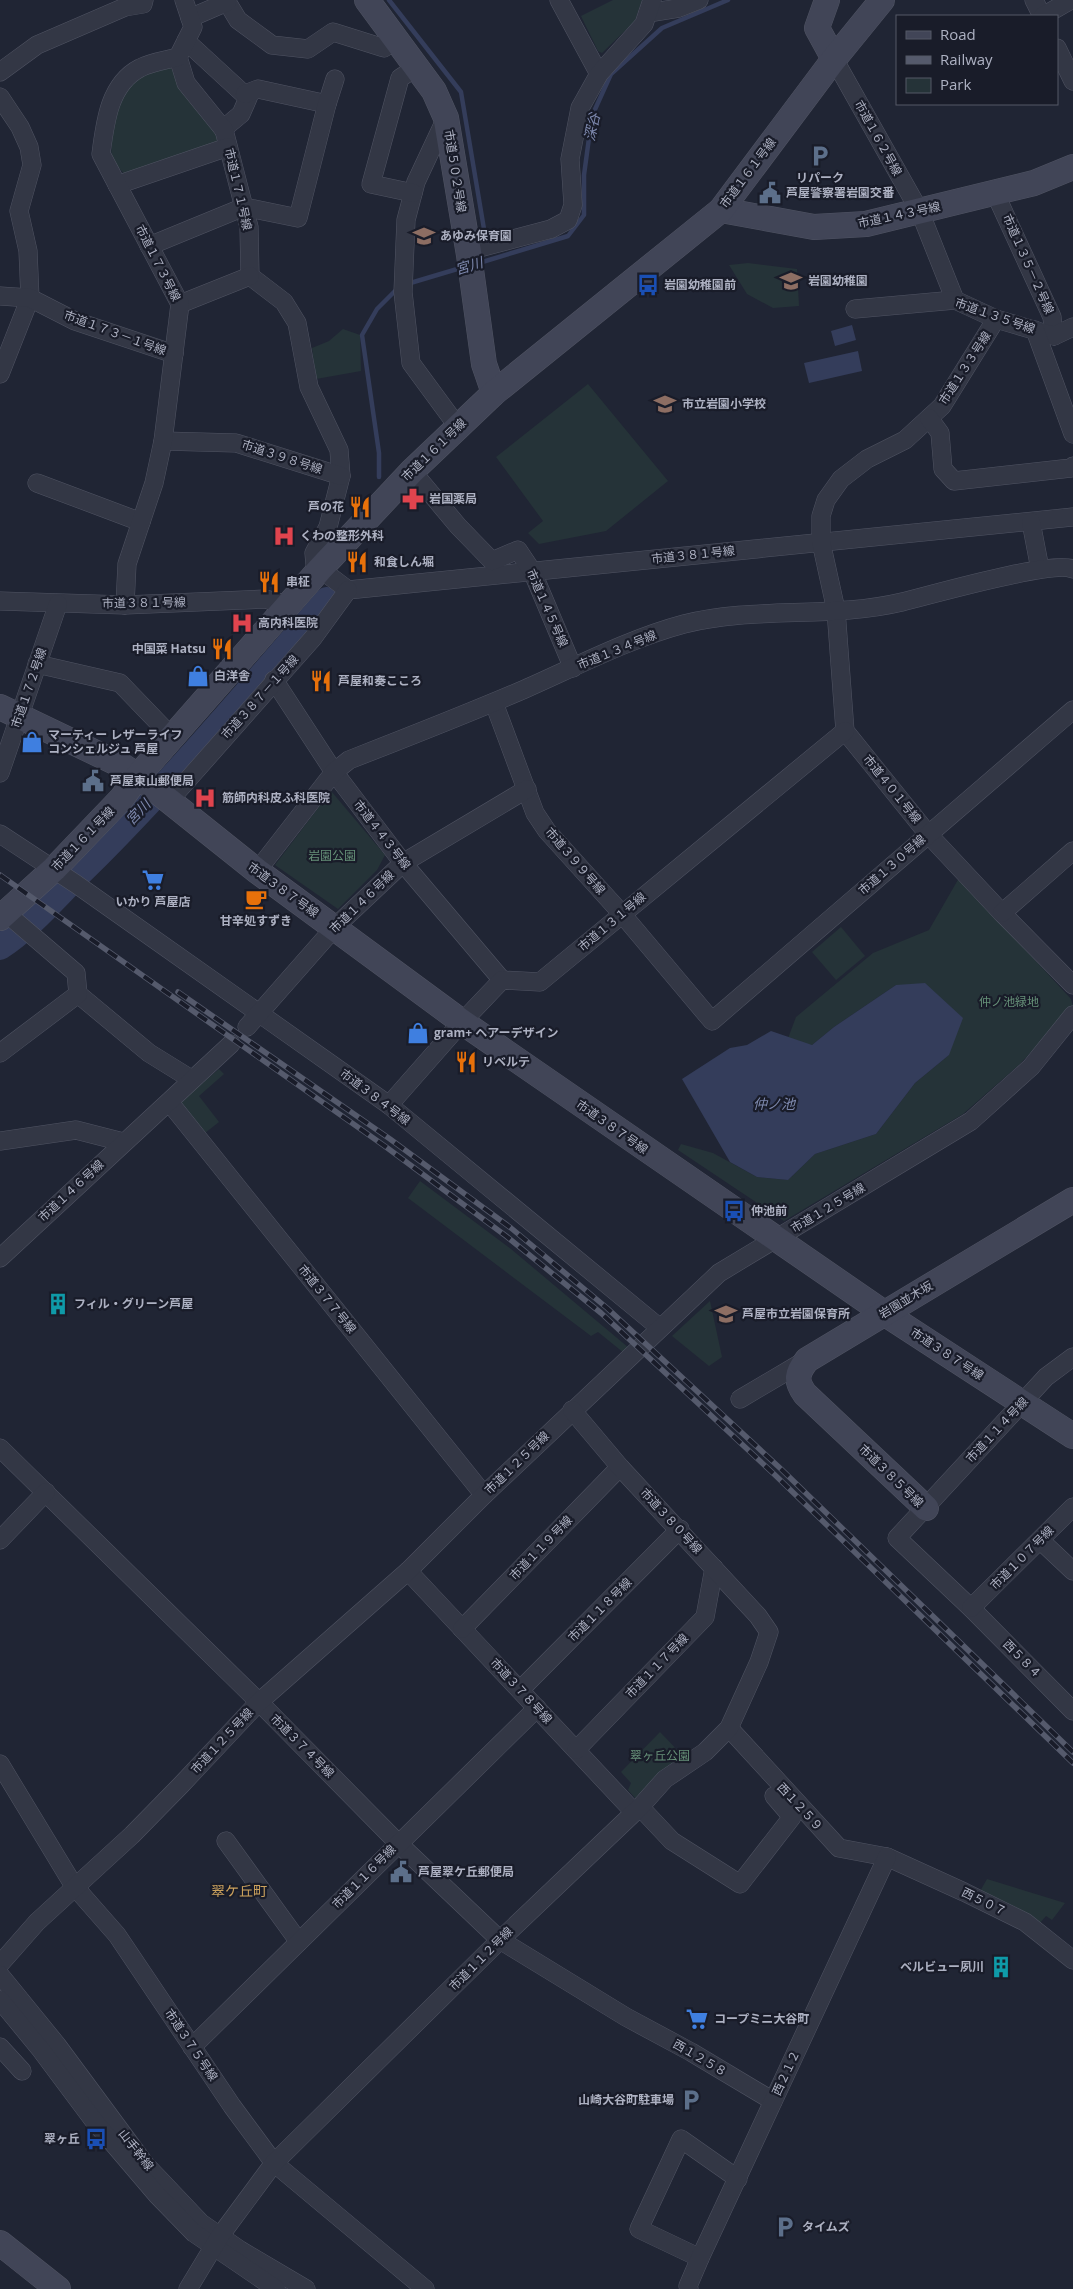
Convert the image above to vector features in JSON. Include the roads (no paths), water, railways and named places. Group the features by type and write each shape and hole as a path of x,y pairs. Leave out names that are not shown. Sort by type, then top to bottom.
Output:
{"street":[{"path":"0,72 37,45 125,8 143,4 144,0"},
{"path":"184,0 193,27 182,49 248,98 240,114 223,129"},
{"name":"市道５０２号線","path":"366,0 434,91 446,118 471,257 484,364 494,393"},
{"path":"559,0 599,74"},
{"path":"471,257 496,244 551,229 568,220 574,205 570,158 580,108 599,74 644,24 650,7 679,8 699,0"},
{"path":"827,0 817,28 834,59"},
{"name":"市道１６１号線","path":"7,917 66,877 122,798 156,792 172,737 320,569 412,471 494,393 721,210 834,59 882,0"},
{"path":"1034,0 1042,15"},
{"path":"1044,15 1072,0"},
{"path":"190,18 226,1 238,20 272,45 308,48 333,32 384,48 396,39"},
{"name":"市道１７１号線","path":"182,49 186,83 223,129 249,227 250,276"},
{"name":"市道１７３号線","path":"124,604 127,564 154,483 163,441 180,304 101,154 111,101 122,83 140,68 182,49"},
{"path":"1058,50 1073,81"},
{"name":"市道１６２号線","path":"834,59 920,212 955,300"},
{"path":"413,193 371,184 400,78 417,67"},
{"path":"149,246 244,207 298,218 335,79"},
{"path":"245,94 258,89 327,104"},
{"path":"0,97 20,127 29,147 32,165 19,211 28,251 30,298 0,374"},
{"path":"446,118 413,193 406,220 403,283 411,363 458,426"},
{"path":"118,185 228,147"},
{"name":"市道１４３号線","path":"721,210 814,226 866,224 1034,183 1073,167"},
{"name":"市道１３５－２号線","path":"995,193 1052,317 1054,336"},
{"path":"180,304 250,276 284,302 297,324 309,387 339,450 342,476 328,527 314,553 315,565 348,590"},
{"name":"市道１７３－１号線","path":"0,296 30,298 75,320 174,354"},
{"name":"市道１３５号線","path":"855,309 955,300 996,319 1054,336"},
{"name":"市道１３３号線","path":"821,542 821,516 826,500 841,479 867,459 905,440 942,406 996,319"},
{"path":"1054,336 1073,327"},
{"path":"1035,330 1073,434"},
{"path":"929,418 940,433 944,469 954,480 1071,468 1073,466"},
{"name":"市道３９８号線","path":"163,441 236,443 342,476"},
{"name":"市道１４５号線","path":"412,471 458,526 492,561 518,550 532,571 573,668"},
{"path":"37,483 141,522"},
{"name":"市道３８１号線","path":"348,590 1073,518"},
{"path":"1031,522 1040,568"},
{"path":"821,542 836,610 845,731"},
{"name":"市道１３４号線","path":"256,871 334,772 349,760 494,703 573,668 683,624 736,614 836,610 899,603 1040,568 1073,569"},
{"name":"市道３８７－１号線","path":"156,792 274,680 314,638 348,590"},
{"name":"市道３８１号線","path":"0,601 58,604 124,604 265,599 288,605"},
{"name":"市道１７２号線","path":"0,773 9,712 37,664 58,604"},
{"path":"37,664 120,684 172,737"},
{"name":"市道４４３号線","path":"274,680 334,772 403,862 502,980"},
{"name":"市道３９９号線","path":"494,703 535,813 546,830 622,914 712,1021"},
{"name":"市道１３０号線","path":"712,1021 1073,710"},
{"name":"市道３８７号線","path":"9,712 121,765 256,871 335,927 462,1022 884,1313 1073,1436"},
{"name":"市道４０１号線","path":"845,731 928,834 1002,914 1073,985"},
{"name":"市道１３１号線","path":"502,980 540,982 845,731"},
{"name":"市道１４６号線","path":"247,1027 335,927 403,862 527,789"},
{"path":"0,834 66,877"},
{"path":"1002,914 1073,851"},
{"name":"市道３８４号線","path":"66,877 389,1105 660,1328"},
{"path":"7,917 76,973 78,994 149,1053 191,1079"},
{"path":"389,1105 462,1022 502,980"},
{"path":"0,1053 78,994"},
{"name":"市道１２５号線","path":"0,1964 74,1886 132,1835 259,1702 408,1571 572,1410 718,1273 742,1258 778,1240 971,1121 1031,1067 1073,1015"},
{"name":"市道１４６号線","path":"0,1258 123,1142 170,1103 191,1079 231,1044"},
{"name":"市道３７７号線","path":"170,1103 484,1495"},
{"path":"0,1141 76,1130 123,1142"},
{"name":"岩園並木坂","path":"740,1399 1073,1200"},
{"name":"市道１１４号線","path":"926,1508 1046,1377 1073,1356"},
{"name":"市道３８５号線","path":"807,1360 798,1372 798,1384 805,1394 926,1508 897,1538 971,1608"},
{"name":"市道３８０号線","path":"572,1410 620,1467 680,1529 758,1616 769,1632"},
{"name":"市道３７４号線","path":"0,1448 259,1702 398,1843 500,1940 626,2017"},
{"name":"市道１１９号線","path":"462,1629 620,1467"},
{"path":"0,1540 46,1492"},
{"name":"市道１０７号線","path":"971,1608 1073,1507"},
{"name":"市道１１８号線","path":"520,1690 680,1529"},
{"path":"1040,1540 1073,1571"},
{"name":"市道１１７号線","path":"576,1750 705,1617 714,1568"},
{"name":"市道３７８号線","path":"408,1571 576,1750 637,1809 672,1841 740,1884 792,1817 744,1760 729,1728"},
{"name":"西５８４","path":"971,1608 1073,1711"},
{"name":"市道１１２号線","path":"188,2289 217,2242 274,2163 500,1940 637,1809 665,1778 705,1752 729,1728 759,1662 769,1632"},
{"name":"市道１１６号線","path":"192,2047 537,1708"},
{"name":"西１２５９","path":"729,1728 840,1848 887,1857"},
{"name":"市道３７５号線","path":"0,1764 74,1886 117,1934 232,2106 274,2163 425,2289"},
{"path":"226,1842 299,1942"},
{"name":"西５０７","path":"887,1857 1025,1922 1073,1960"},
{"name":"西２１２","path":"689,2289 688,2286 700,2258 887,1857"},
{"name":"山手幹線","path":"0,1975 57,2046 145,2164 217,2242 276,2289"},
{"name":"山手幹線","path":"0,2000 125,2160 194,2233 217,2242 306,2289"},
{"name":"西１２５８","path":"626,2017 691,2052 773,2101"},
{"path":"0,2047 22,2071"},
{"path":"700,2258 639,2229 681,2139 738,2179"},
{"path":"0,2243 58,2289"}],"water":[{"path":"852,325 856,340 835,346 831,331"},
{"path":"858,351 862,371 809,383 804,363"},
{"name":"仲ノ池","path":"925,983 963,1018 949,1055 915,1083 876,1134 815,1154 788,1180 757,1177 730,1162 682,1079 730,1048 747,1045 771,1031 812,1045 834,1027 896,985"}],"waterway":[{"name":"宮川","path":"389,0 461,92 486,241"},
{"name":"深谷","path":"479,263 568,236 584,215 584,175 592,116 611,74 662,28 728,0"},
{"name":"宮川","path":"407,284 464,267"},
{"name":"宮川","path":"379,477 379,453 362,335 377,309 398,288"},
{"name":"宮川","path":"0,947 34,920 118,835 209,736 327,600"}],"railway":[{"path":"0,875 386,1147 506,1236 601,1313 775,1475 1073,1763"},
{"path":"178,992 390,1139 511,1228 607,1308 781,1469 1073,1752"}],"place":[{"name":"リパーク","path":"820,156"},
{"name":"芦屋警察署岩園交番","path":"770,193"},
{"name":"あゆみ保育園","path":"424,236"},
{"name":"岩園幼稚園","path":"791,281"},
{"name":"岩園幼稚園前","path":"648,285"},
{"name":"市立岩園小学校","path":"665,404"},
{"name":"岩国薬局","path":"413,499"},
{"name":"芦の花","path":"360,507"},
{"name":"くわの整形外科","path":"284,536"},
{"name":"和食しん堀","path":"357,562"},
{"name":"串柾","path":"269,582"},
{"name":"高内科医院","path":"242,623"},
{"name":"中国菜 Hatsu","path":"222,649"},
{"name":"白洋舎","path":"198,676"},
{"name":"芦屋和奏こころ","path":"321,681"},
{"name":"マーティー レザーライフ コンシェルジュ 芦屋","path":"32,742"},
{"name":"芦屋東山郵便局","path":"93,781"},
{"name":"筋師内科皮ふ科医院","path":"205,798"},
{"name":"いかり 芦屋店","path":"153,880"},
{"name":"甘辛処すずき","path":"256,899"},
{"name":"gram+ ヘアーデザイン","path":"418,1033"},
{"name":"リベルテ","path":"466,1062"},
{"name":"仲池前","path":"734,1211"},
{"name":"フィル・グリーン芦屋","path":"58,1304"},
{"name":"芦屋市立岩園保育所","path":"726,1314"},
{"name":"芦屋翠ケ丘郵便局","path":"401,1872"},
{"name":"ベルビュー夙川","path":"1001,1967"},
{"name":"コープミニ大谷町","path":"697,2019"},
{"name":"山崎大谷町駐車場","path":"691,2100"},
{"name":"翠ヶ丘","path":"96,2139"},
{"name":"タイムズ","path":"785,2227"}],"district":[{"name":"翠ケ丘町","path":"239,1891"}],"park label":[{"name":"岩園公園","path":"332,856"},
{"name":"仲ノ池緑地","path":"1009,1002"},
{"name":"翠ヶ丘公園","path":"660,1756"}]}
